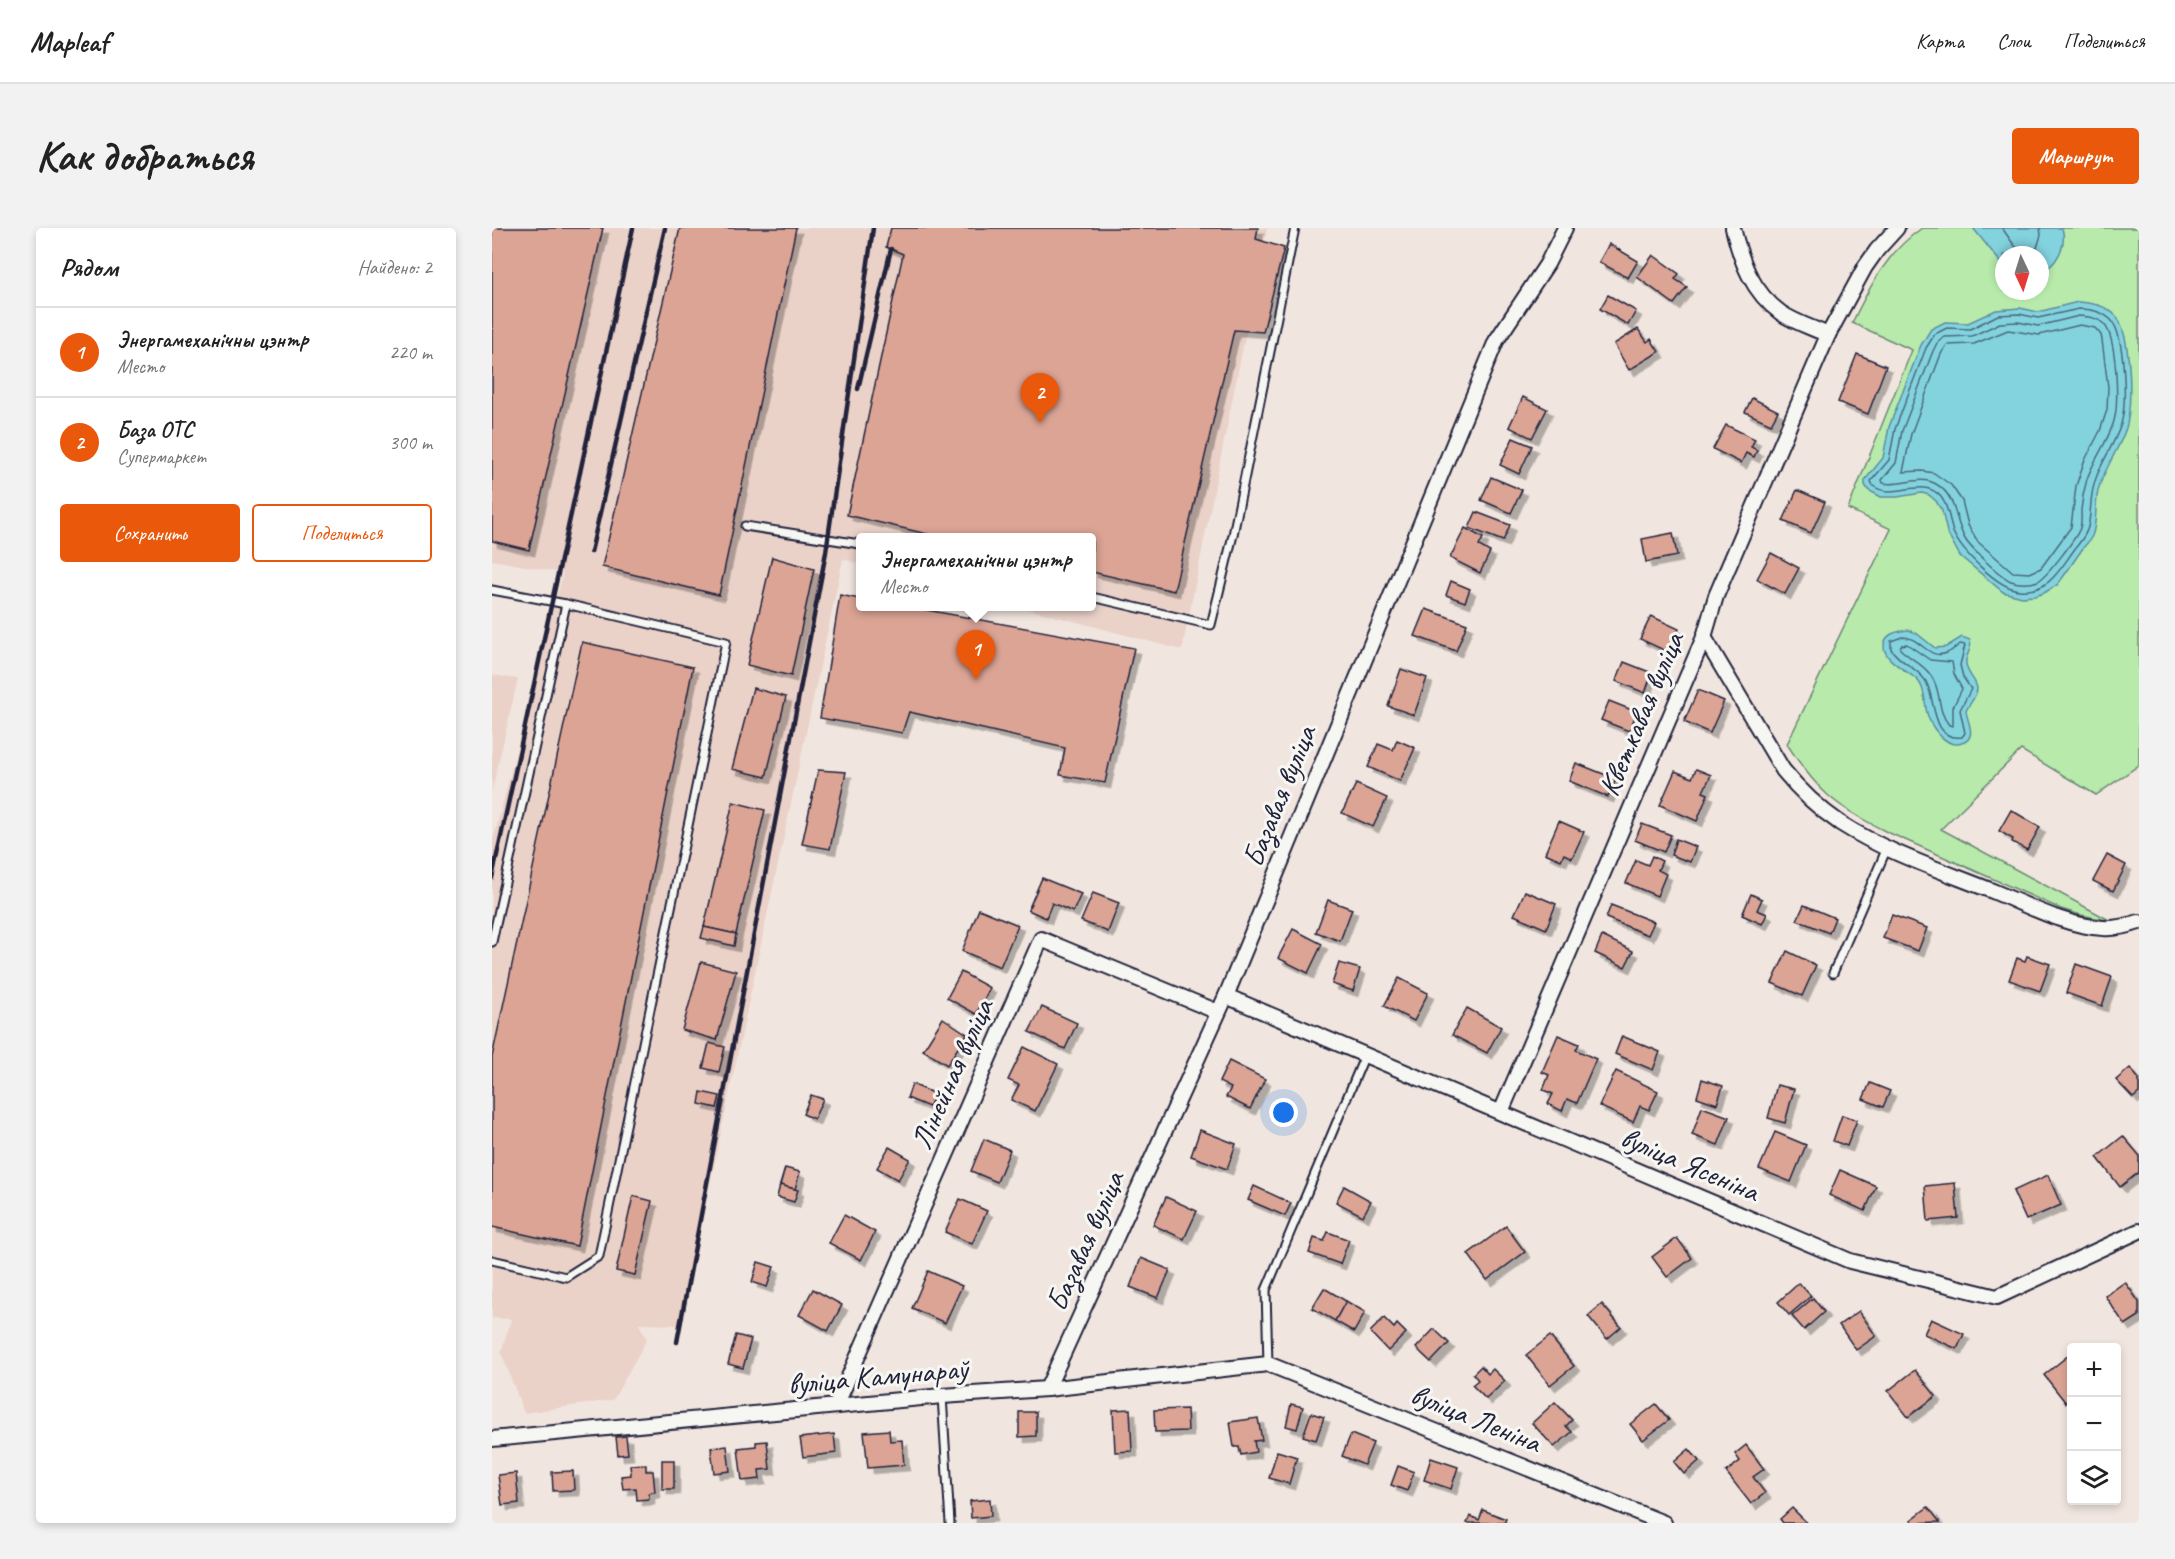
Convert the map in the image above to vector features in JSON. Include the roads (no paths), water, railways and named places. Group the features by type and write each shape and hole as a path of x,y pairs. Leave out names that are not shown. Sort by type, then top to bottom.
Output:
{"street":[{"name":"Базавая вуліца","path":"1047,1389 1226,996 1496,341 1547,264 1564,228"},
{"path":"1733,228 1744,267 1768,302 1782,314 1828,335"},
{"name":"Кветкавая вуліца","path":"1501,1112 1704,637 1716,596 1828,335 1865,267 1876,250 1897,228"},
{"path":"1704,637 1775,757 1799,790 1842,824 1887,848 2072,922 2103,928 2123,927 2139,922"},
{"name":"Лінейная вуліца","path":"836,1406 1041,939 1218,1012"},
{"name":"вуліца Ясеніна","path":"1226,996 1850,1261 1997,1297 2139,1231"},
{"name":"вуліца Камунараў","path":"492,1439 942,1396 1047,1389 1268,1364"},
{"name":"вуліца Леніна","path":"1268,1364 1664,1523"}],"lane":[{"path":"1096,598 1211,625 1233,535 1295,228"},
{"path":"745,526 856,543"},
{"path":"492,590 566,604 726,642 599,1256 566,1277 492,1260"},
{"path":"492,942 566,604"},
{"path":"1833,973 1887,848"},
{"path":"1268,1364 1266,1290 1365,1055"},
{"path":"942,1396 950,1523"}],"water":[{"path":"1973,228 2062,228 2062,248 2056,260 2049,267 2049,246 1995,246 1995,255"},
{"path":"2078,302 2108,309 2121,325 2128,353 2130,387 2126,428 2099,487 2095,525 2091,538 2057,585 2044,593 2022,597 2003,592 1960,556 1947,532 1942,511 1929,495 1922,493 1881,497 1868,490 1865,480 1883,458 1889,427 1921,345 1931,329 1945,322 1968,323 1996,310 2020,308 2038,312"},
{"path":"1909,630 1935,648 1946,647 1962,637 1970,640 1966,667 1977,692 1966,711 1971,733 1967,741 1950,743 1935,730 1926,709 1921,685 1893,662 1885,652 1884,646 1889,635"}],"railway":[{"path":"492,878 633,228"},
{"path":"591,552 665,228"},
{"path":"677,1342 826,552 873,228"},
{"path":"858,389 891,249"}],"place":[{"name":"База ОТС","path":"1040,423"},
{"name":"Энергамеханічны цэнтр","path":"976,680"}]}
